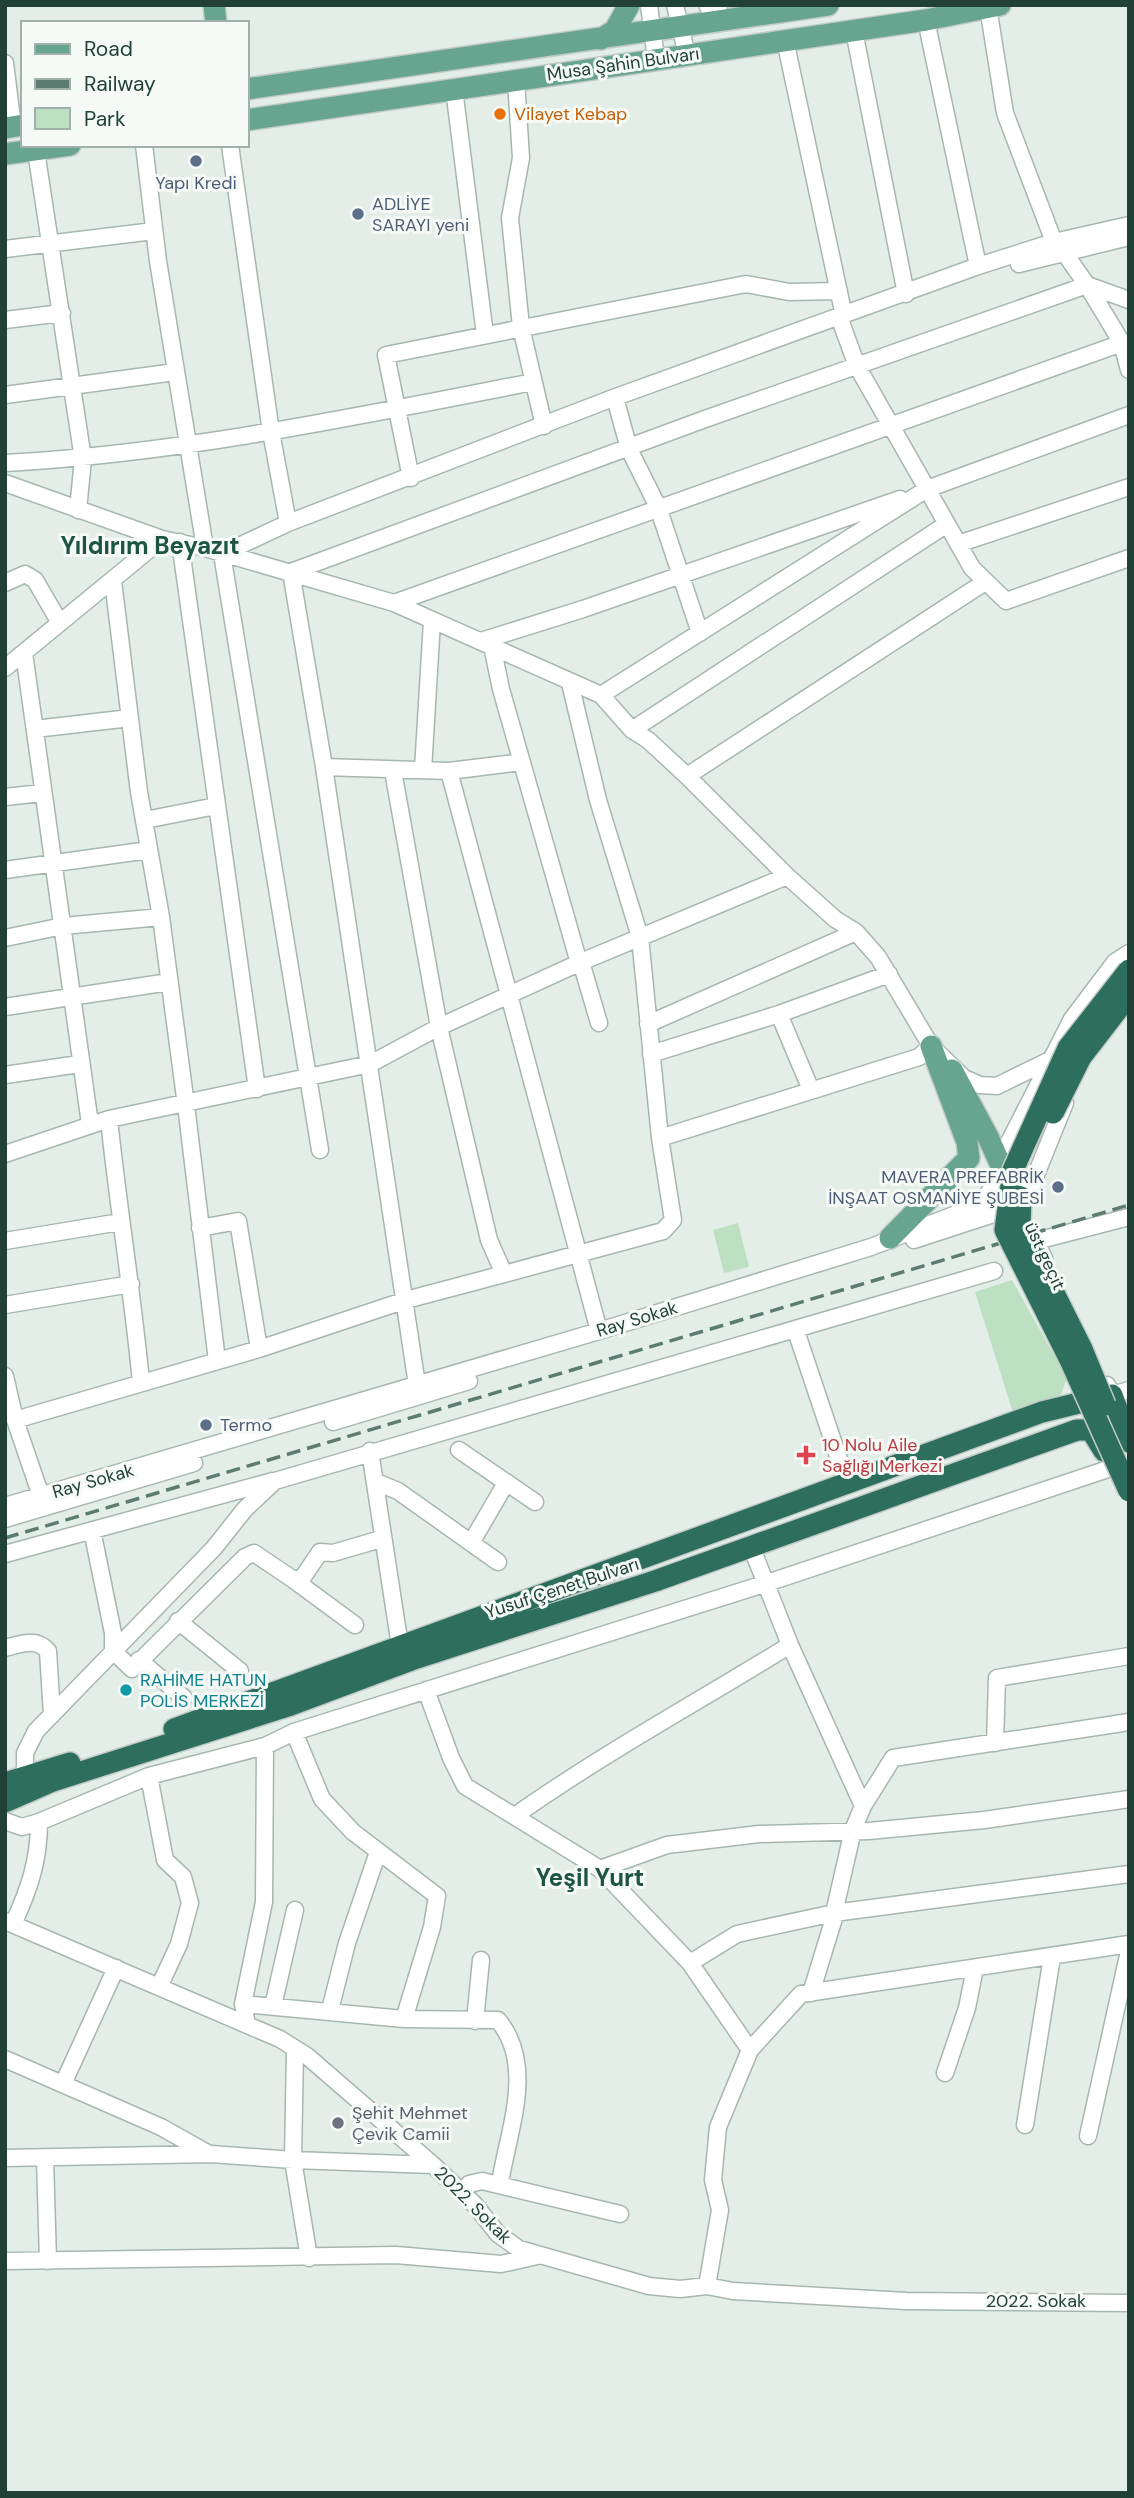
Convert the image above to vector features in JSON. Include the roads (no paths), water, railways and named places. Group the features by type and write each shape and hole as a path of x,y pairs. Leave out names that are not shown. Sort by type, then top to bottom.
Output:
{"highway":[{"name":"üst geçit","path":"1129,970 1068,1048 1013,1170 1005,1230 1070,1360 1129,1494"},
{"path":"1129,995 1081,1057 1022,1177 1020,1225 1082,1349 1129,1494"},
{"path":"1121,1392 1129,1442"},
{"name":"Yusuf Çenet Bulvarı","path":"5,1802 18,1783 97,1757 1042,1412 1121,1392"},
{"name":"Yusuf Çenet Bulvarı","path":"18,1783 291,1705 417,1658 656,1581 1077,1430 1091,1430 1121,1464"}],"main road":[{"path":"601,39 615,30 629,5"},
{"name":"Musa Şahin Bulvarı","path":"248,89 680,28 714,9 828,5"},
{"name":"Musa Şahin Bulvarı","path":"248,120 926,20 994,6"},
{"path":"248,72 282,85"},
{"path":"5,154 59,147"},
{"path":"890,1238 969,1158 967,1143 931,1046"},
{"path":"947,1062 1018,1203"}],"street":[{"path":"649,5 656,59"},
{"path":"675,5 687,55"},
{"path":"994,6 1005,113 1058,246 1087,285 1122,343 1129,370"},
{"path":"926,20 978,266"},
{"path":"854,30 905,294"},
{"path":"785,40 839,291 843,321 857,366 958,544 985,582 1006,601 1129,558"},
{"path":"5,64 16,126"},
{"path":"516,80 521,158 510,218 521,327 544,426"},
{"path":"454,89 485,335"},
{"path":"144,147 175,372 205,548"},
{"path":"229,147 271,432 288,523"},
{"path":"36,151 83,459 78,510"},
{"path":"225,555 320,515 843,321 978,266 1129,225"},
{"path":"5,249 155,231"},
{"path":"225,555 288,523 411,478 613,398 1058,246 1129,237"},
{"path":"411,478 386,355 746,284 789,292 839,291"},
{"path":"291,572 1087,285 1129,300"},
{"path":"5,320 62,313"},
{"path":"394,603 1122,343"},
{"path":"5,395 175,372"},
{"path":"5,463 83,459 271,432 533,382"},
{"path":"617,405 629,449 658,507 700,633"},
{"path":"486,643 927,489 1129,415"},
{"path":"5,484 162,539 205,548 394,603 601,695 632,730 648,740 687,776 787,876 835,919 856,932 889,974 931,1046 964,1078 980,1085 997,1086 1050,1060"},
{"path":"958,544 1129,487"},
{"path":"601,695 927,489"},
{"path":"632,730 947,524"},
{"path":"5,668 162,539"},
{"path":"180,542 257,1089"},
{"path":"225,555 320,1150"},
{"path":"291,572 324,767 418,1385"},
{"path":"5,583 25,574 35,580 60,623"},
{"path":"113,581 130,718 161,917 217,1361"},
{"path":"687,776 985,582"},
{"path":"423,770 432,621"},
{"path":"486,643 598,1023"},
{"path":"24,653 63,926 79,1064 90,1124"},
{"path":"15,1420 259,1349 407,1300 578,1255 670,1227 673,1220 660,1138 640,937 598,800 570,683"},
{"path":"35,729 130,718"},
{"path":"324,767 449,771 522,762"},
{"path":"393,771 439,1027 489,1240 504,1274"},
{"path":"449,771 599,1331"},
{"path":"5,797 42,793"},
{"path":"145,820 216,806"},
{"path":"5,870 149,850"},
{"path":"5,1154 109,1119 307,1080 370,1064 439,1027 580,963 787,876"},
{"path":"5,938 63,926 161,917"},
{"path":"648,1024 856,932"},
{"name":"Ray Sokak","path":"5,1506 599,1331 871,1247 983,1201 1002,1168 1009,1142 1072,1019 1115,962 1129,953"},
{"path":"651,1055 779,1014 889,974"},
{"path":"5,1007 169,982"},
{"path":"5,1519 424,1395 1006,1210 1027,1197 1080,1072 1129,1006"},
{"path":"779,1014 811,1090"},
{"path":"660,1138 919,1058 931,1046"},
{"path":"5,1075 79,1064"},
{"path":"109,1119 141,1383"},
{"path":"1121,1392 1037,1244 1068,1232 1129,1217"},
{"path":"200,1228 237,1221 259,1349"},
{"path":"5,1241 120,1222"},
{"path":"5,1555 275,1481 370,1451 796,1331 994,1271"},
{"path":"5,1305 131,1284"},
{"path":"796,1331 848,1483"},
{"path":"5,1376 15,1420 41,1496"},
{"path":"459,1450 535,1502"},
{"path":"370,1451 376,1482 381,1539 400,1646"},
{"path":"5,1821 22,1827 39,1822 149,1776 265,1746 294,1732 764,1584 1121,1464"},
{"path":"18,1783 28,1744 52,1715 214,1548 245,1509 275,1481"},
{"path":"376,1482 398,1491 498,1562"},
{"path":"471,1543 506,1483"},
{"path":"92,1530 113,1633 113,1651 132,1669 245,1557 254,1553 355,1625"},
{"path":"294,1580 303,1577 320,1552 333,1553 381,1539"},
{"path":"751,1546 790,1645 863,1806"},
{"path":"178,1621 240,1671"},
{"path":"5,1648 33,1642 42,1644 48,1651 52,1715"},
{"path":"516,1815 586,1765 688,1709 790,1645"},
{"path":"995,1743 998,1678 1129,1656"},
{"path":"139,1660 184,1698"},
{"path":"426,1690 451,1758 465,1786 497,1807 516,1815 600,1870 690,1963 750,2050"},
{"path":"811,1993 834,1914 853,1830 863,1806 893,1758 1129,1722"},
{"path":"294,1732 322,1799 352,1832 437,1896 432,1927 404,2019"},
{"path":"247,2024 243,2004 264,1902 265,1746"},
{"path":"149,1776 165,1860 183,1877 190,1903 179,1944 159,1987"},
{"path":"600,1870 667,1845 759,1834 984,1820 1129,1799"},
{"path":"9,1923 28,1894 39,1854 39,1822"},
{"path":"330,2010 347,1942 378,1852"},
{"path":"690,1963 737,1934 834,1914 1129,1874"},
{"path":"273,2006 295,1910"},
{"name":"2022. Sokak","path":"9,1923 247,2024 280,2039 295,2051 307,2056 433,2165 507,2241 537,2256 663,2288 707,2286 733,2291 906,2301 1129,2303"},
{"path":"707,2286 720,2210 713,2180 718,2127 750,2050 801,1994 1129,1944"},
{"path":"1088,2136 1129,1951"},
{"path":"1025,2125 1052,1957"},
{"path":"475,2021 481,1960"},
{"path":"63,2084 116,1968"},
{"path":"945,2073 967,2008 975,1968"},
{"path":"243,2004 404,2019 498,2020 511,2036 516,2060 516,2108 500,2183"},
{"path":"295,2051 293,2160 309,2258"},
{"path":"5,2059 161,2127 211,2154"},
{"path":"5,2158 211,2154 433,2165"},
{"path":"46,2158 48,2260"},
{"path":"463,2194 469,2184 482,2181 500,2183 620,2214"},
{"path":"5,2261 396,2255 501,2264 537,2256"}],"railway":[{"path":"5,1538 1129,1205"}],"place":[{"name":"Vilayet Kebap","path":"500,114"},
{"name":"Yapı Kredi","path":"196,161"},
{"name":"ADLİYE SARAYI yeni","path":"358,214"},
{"name":"MAVERA PREFABRİK İNŞAAT OSMANİYE ŞUBESİ","path":"1058,1187"},
{"name":"Termo","path":"206,1425"},
{"name":"10 Nolu Aile Sağlığı Merkezi","path":"806,1455"},
{"name":"RAHİME HATUN POLİS MERKEZİ","path":"126,1690"},
{"name":"Şehit Mehmet Çevik Camii","path":"338,2123"}],"district":[{"name":"Yıldırım Beyazıt","path":"150,546"},
{"name":"Yeşil Yurt","path":"590,1878"}]}
